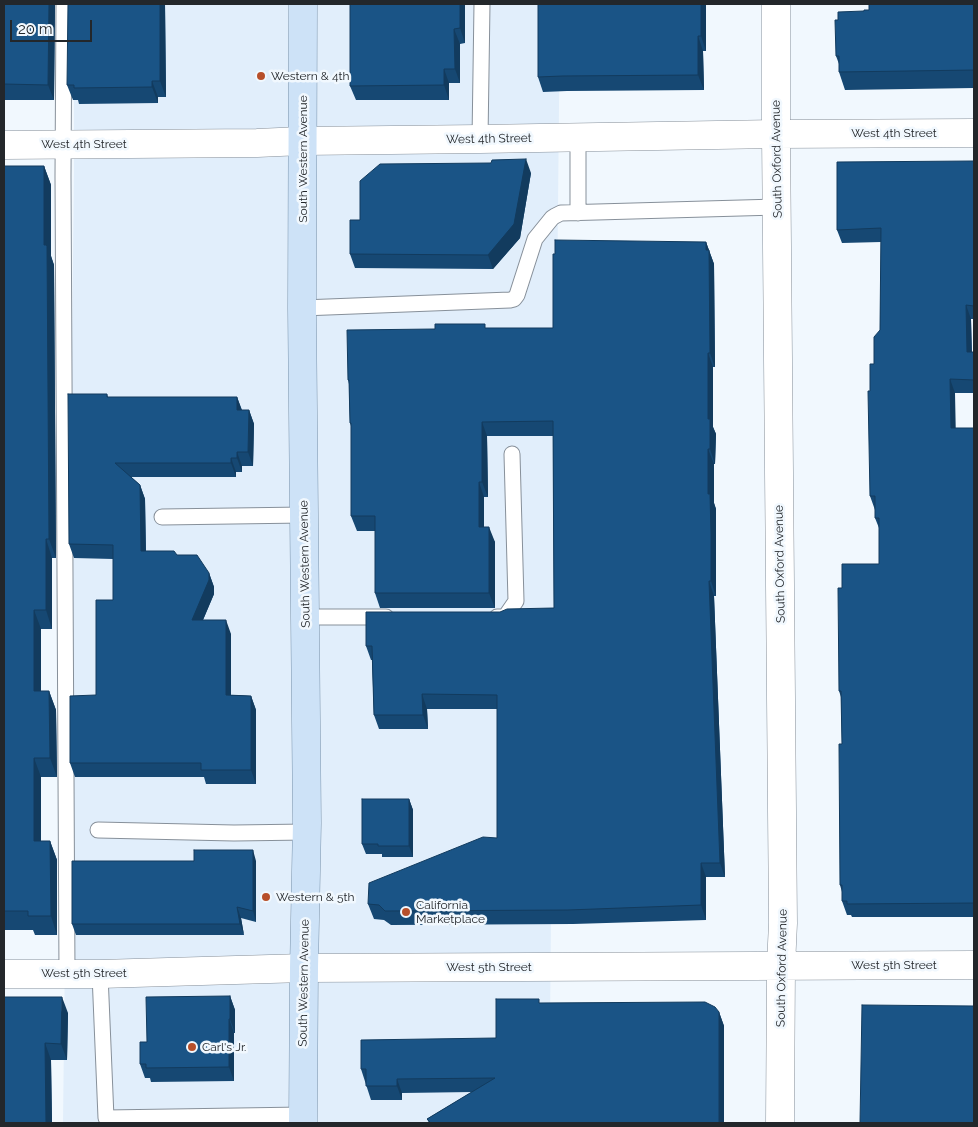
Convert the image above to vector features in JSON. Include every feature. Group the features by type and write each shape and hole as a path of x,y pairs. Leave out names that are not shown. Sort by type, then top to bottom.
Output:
{"main road":[{"name":"South Western Avenue","path":"303,4 302,308 307,832 304,968 304,1119"}],"street":[{"name":"South Oxford Avenue","path":"776,4 783,913 780,1123"},
{"name":"West 4th Street","path":"4,145 974,133"},
{"name":"West 5th Street","path":"4,974 100,974 304,968 974,965"}],"lane":[{"path":"64,4 67,973"},
{"path":"480,139 482,4"},
{"path":"578,137 578,212"},
{"path":"302,308 514,299 535,238 555,216 561,214 777,207"},
{"path":"486,617 505,617 516,601 512,454"},
{"path":"162,517 304,515"},
{"path":"305,617 402,617"},
{"path":"98,830 307,832"},
{"path":"100,974 106,1121 304,1119"}],"shaded area":[{"path":"74,4 560,4 549,1123 63,1123 74,171"}],"building":[{"path":"4,4 49,4 48,85 4,84"},
{"path":"68,4 160,4 160,81 152,81 152,87 74,88 74,85 67,85"},
{"path":"350,4 460,4 460,28 454,29 455,69 444,69 444,85 350,86"},
{"path":"538,4 701,4 701,36 698,36 698,75 538,77"},
{"path":"869,4 974,4 974,70 839,72 839,56 836,56 835,20 838,20 838,12 869,10"},
{"path":"526,159 514,224 488,255 350,254 350,220 360,220 360,181 380,164 491,163 492,160"},
{"path":"974,161 974,306 966,305 967,352 974,352 974,380 950,379 951,428 974,428 974,903 847,904 847,901 842,901 842,885 840,885 839,744 842,744 841,691 839,691 838,588 842,588 842,564 879,564 879,518 875,518 875,496 870,496 868,391 870,391 870,364 874,364 874,337 880,330 881,228 837,230 837,162"},
{"path":"4,166 44,166 44,245 47,246 49,539 46,539 46,610 34,610 34,691 49,691 50,758 34,758 34,841 50,841 51,916 28,916 28,911 4,911"},
{"path":"555,240 706,242 706,250 709,250 710,353 708,353 708,419 710,419 710,449 708,449 708,494 710,494 711,581 709,581 720,863 701,863 701,905 568,910 385,911 379,905 368,904 369,883 483,837 497,838 497,695 422,694 423,715 374,715 372,646 366,646 366,612 500,612 507,609 554,608 553,421 482,422 482,482 479,482 479,527 489,527 489,593 375,593 375,516 351,516 351,423 347,330 435,329 435,324 485,324 485,328 553,328 553,254 555,254"},
{"path":"68,394 107,394 107,397 237,397 237,410 249,410 248,452 237,452 237,458 231,458 231,463 115,463 140,485 141,551 174,551 177,555 197,555 209,573 209,580 192,620 226,620 226,695 251,696 251,770 201,770 201,763 70,763 70,696 96,695 96,600 113,600 113,545 69,544"},
{"path":"362,799 409,799 409,846 362,844"},
{"path":"194,850 253,850 253,911 237,907 240,924 72,924 72,861 194,861"},
{"path":"230,996 229,1067 146,1068 146,1064 140,1064 140,1042 147,1042 146,997"},
{"path":"4,997 62,997 61,1044 45,1043 46,1123 4,1123"},
{"path":"496,999 539,999 539,1003 705,1002 715,1007 719,1012 719,1123 431,1123 427,1119 495,1078 397,1079 397,1086 366,1086 366,1069 361,1069 361,1040 496,1038"},
{"path":"862,1005 974,1006 974,1123 860,1123"}],"place":[{"name":"Western & 4th","path":"261,76"},
{"name":"Western & 5th","path":"266,897"},
{"name":"California Marketplace","path":"406,912"},
{"name":"Carl's Jr.","path":"192,1047"}]}
